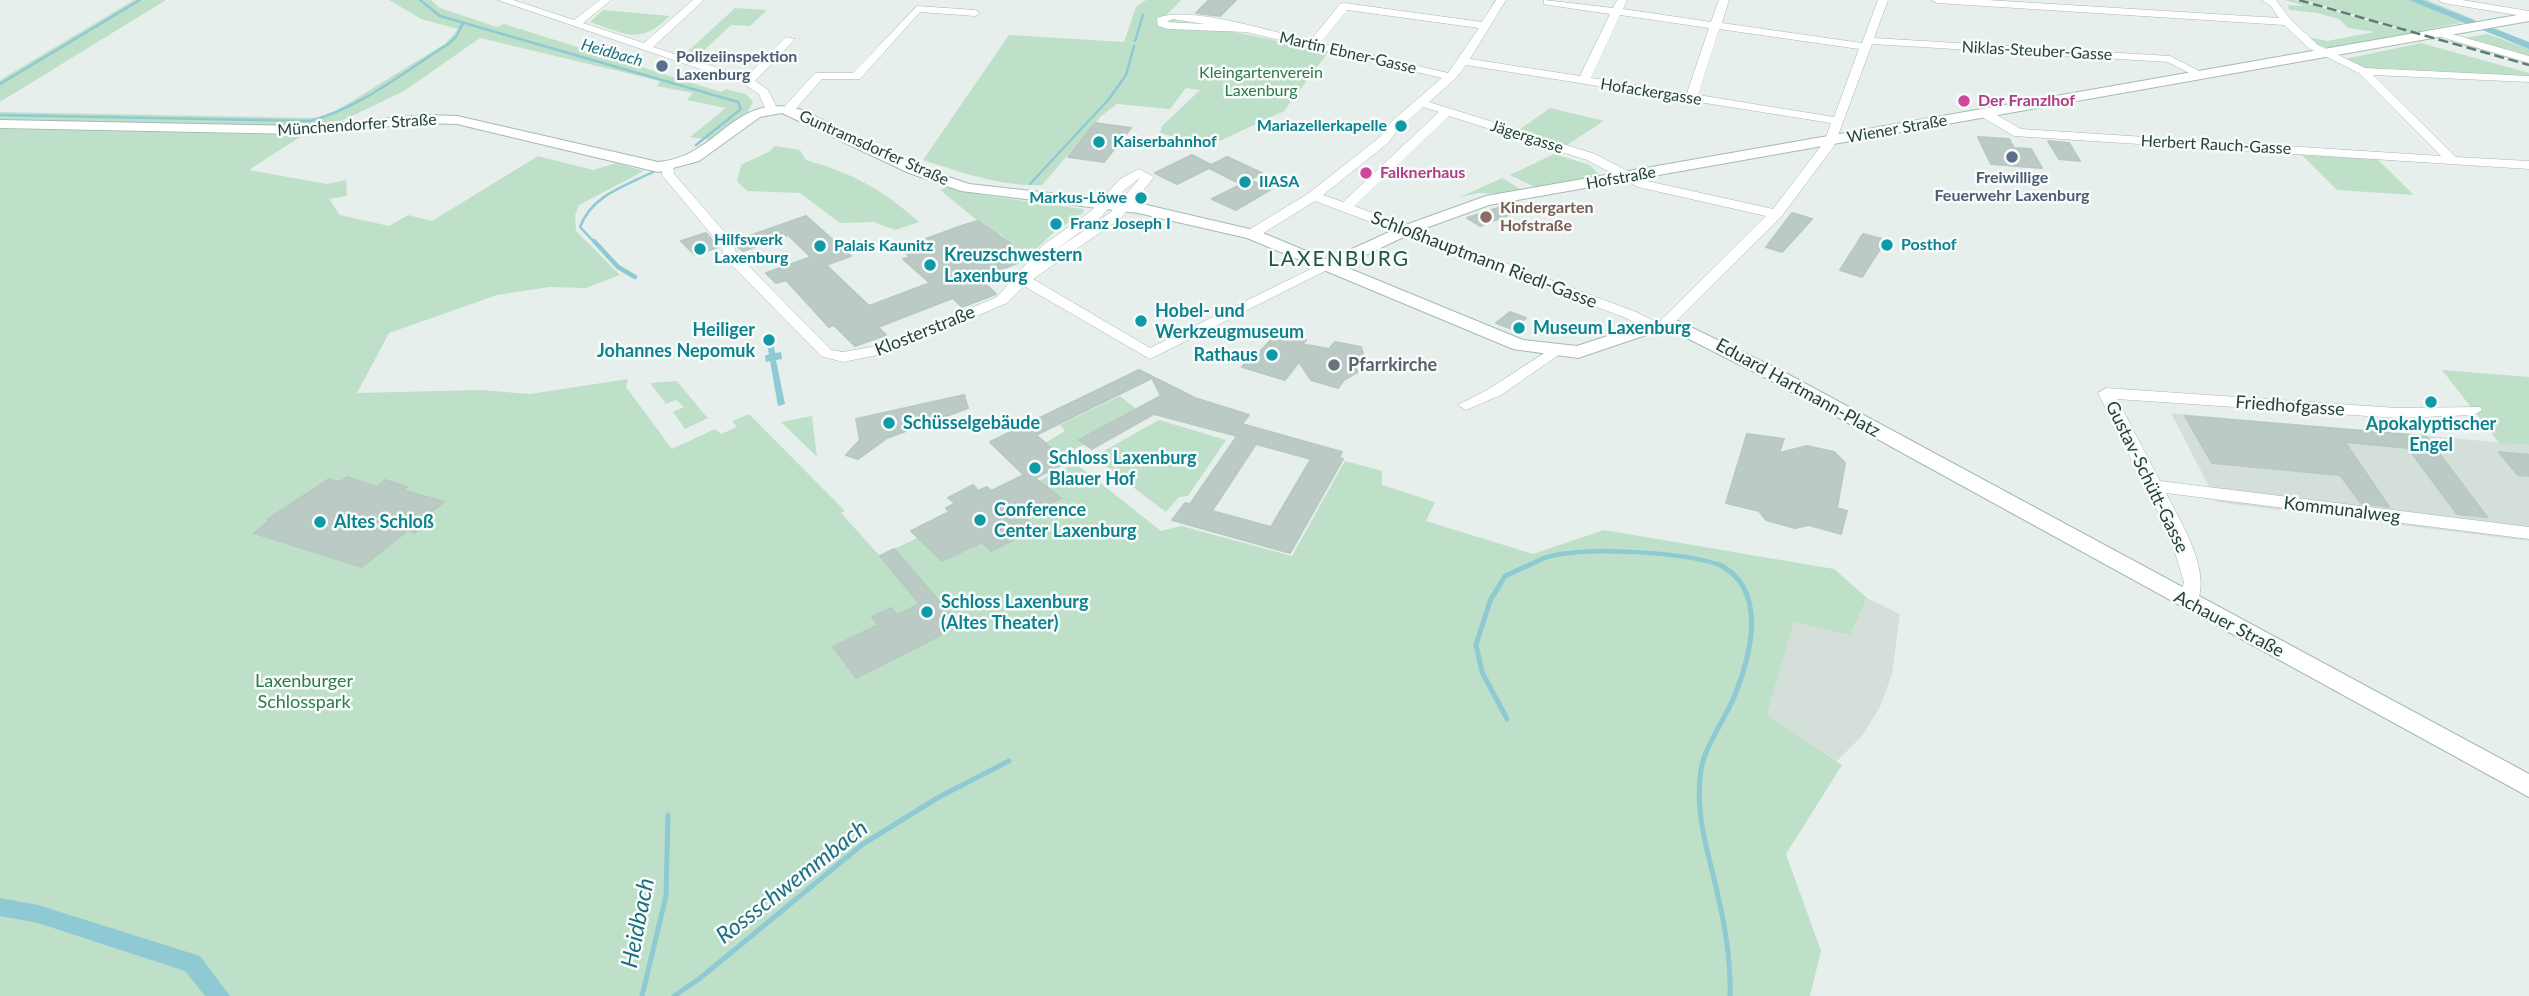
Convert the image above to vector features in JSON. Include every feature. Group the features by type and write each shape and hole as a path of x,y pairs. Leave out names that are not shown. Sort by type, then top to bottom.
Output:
{"main road":[{"name":"Wiener Straße","path":"1831,140 2529,16"},
{"name":"Guntramsdorfer Straße","path":"771,108 789,109 941,181 967,188 1126,206 1207,221 1252,234 1330,265"},
{"path":"668,166 694,158 754,114 771,108"},
{"name":"Münchendorfer Straße","path":"0,124 298,130 426,119 457,120 645,165 668,166"},
{"name":"Hofstraße","path":"1330,265 1406,230 1486,201 1831,140"},
{"name":"Wiener Straße","path":"1330,265 1519,345 1578,352 1658,326"},
{"name":"Eduard Hartmann-Platz","path":"1658,326 1678,326 1692,331 1929,461"},
{"name":"Achauer Straße","path":"1929,461 2529,786"}],"street":[{"path":"576,24 606,0"},
{"path":"645,48 699,0"},
{"path":"1252,234 1345,174 1451,77 1500,0 1494,0"},
{"path":"1584,81 1622,0"},
{"path":"1691,98 1724,0"},
{"path":"1831,140 1884,0"},
{"path":"1937,0 2084,5 2181,16 2287,22"},
{"path":"2178,0 2181,16"},
{"path":"2266,0 2274,3 2287,22 2307,41 2362,71 2452,160"},
{"path":"2443,0 2529,16"},
{"path":"508,1 748,82 764,92 771,108"},
{"name":"Niklas-Steuber-Gasse","path":"1548,2 1868,44 2170,59 2201,75"},
{"path":"1312,45 1344,6 1485,26"},
{"path":"789,109 819,75 856,77 917,9 975,13"},
{"name":"Martin Ebner-Gasse","path":"1245,29 1168,26 1161,20 1164,16 1171,16 1245,29 1451,77"},
{"path":"2431,34 2529,60"},
{"path":"748,82 790,39"},
{"name":"Hofackergasse","path":"1463,61 1839,121"},
{"path":"2362,71 2529,79"},
{"name":"Jägergasse","path":"1422,103 1591,157 1643,184 1776,214"},
{"path":"1345,208 1447,111"},
{"name":"Herbert Rauch-Gasse","path":"1986,114 2018,133 2529,165"},
{"name":"Wiener Straße","path":"1658,326 1776,214 1831,140"},
{"name":"Klosterstraße","path":"668,166 668,175 729,246 729,254 825,353 843,357 887,349 1002,300 1023,279"},
{"path":"1136,174 1148,177 1135,188 1126,206 1023,279 1033,261 1043,251 1097,213 1121,182 1136,174"},
{"name":"Schloßhauptmann Riedl-Gasse","path":"1314,196 1658,326"},
{"name":"Hofstraße","path":"1023,279 1150,354 1330,265"},
{"path":"1466,405 1496,392 1555,351"},
{"name":"Friedhofgasse","path":"2106,393 2396,413 2474,410"},
{"name":"Gustav-Schütt-Gasse","path":"2106,393 2179,536 2193,582 2188,602"},
{"name":"Kommunalweg","path":"2155,486 2529,533"}],"shaded area":[{"path":"2171,413 2529,445 2529,541 2217,502"},
{"path":"1867,598 1900,614 1892,674 1880,707 1862,736 1837,761 1767,714 1794,621 1850,635"}],"green space":[{"path":"134,0 166,0 0,102 0,80"},
{"path":"389,0 431,0 440,8 497,27 504,24 721,92 726,89 746,94 753,102 746,115 712,140 690,137 726,108 687,100 693,93 657,86 660,81 480,38 404,91 333,125 292,127 0,120 0,112 318,118 331,114 446,43 458,29 421,19"},
{"name":"Kleingartenverein Laxenburg","path":"1146,0 1181,0 1164,18 1329,51 1284,111 1209,146 1160,133 1162,126 1200,90 1186,88 1170,109 1117,104 1101,116 1042,185 996,181 923,160 1009,35 1124,42 1136,7"},
{"path":"2285,0 2294,0 2400,30 2403,29 2305,0 2427,0 2476,20 2332,48 2317,45 2308,37 2327,41 2375,32 2348,28 2339,19 2317,13 2289,10 2288,5 2306,6"},
{"path":"735,8 767,10 750,26 731,25 696,58 685,54"},
{"path":"603,10 670,16 650,31 632,35 590,22"},
{"path":"2487,34 2529,49 2529,64 2447,41"},
{"path":"2421,43 2529,73 2529,77 2367,69 2345,59"},
{"path":"1550,108 1604,121 1567,145 1519,130"},
{"name":"Laxenburger Schlosspark","path":"0,129 303,135 249,170 327,184 346,180 347,196 329,199 340,215 389,226 408,215 432,221 538,156 593,170 616,163 644,171 579,205 575,215 576,231 620,275 586,288 549,287 497,295 389,333 357,393 480,390 530,394 628,379 626,387 672,449 715,429 721,434 737,427 732,421 749,414 845,511 841,513 880,556 917,538 942,561 982,542 991,551 1036,529 1025,517 1061,498 1039,481 1075,463 1161,531 1181,526 1292,556 1345,461 1382,471 1382,485 1435,502 1426,521 1533,554 1604,530 1834,569 1867,598 1850,635 1794,622 1767,714 1842,765 1786,854 1821,951 1810,996 0,996"},
{"path":"775,146 800,150 806,160 867,184 919,222 895,230 874,222 840,223 800,193 747,191 737,181 741,165"},
{"path":"1554,154 1590,165 1602,178 1535,187 1510,175"},
{"path":"2302,155 2377,159 2414,195 2337,190"},
{"path":"1502,178 1520,189 1460,197"},
{"path":"948,187 982,195 1083,209 1084,212 1053,233 1025,260 1006,245 1010,243 1000,234 996,236 940,190"},
{"path":"2442,370 2529,377 2529,445 2499,443"},
{"path":"677,381 708,418 685,429 673,412 684,407 676,400 666,404 650,383"},
{"path":"1120,396 1136,409 1080,439 1085,444 1061,456 1045,443 1065,431 1060,425"},
{"path":"812,416 817,457 781,422"},
{"path":"1159,420 1226,440 1188,496 1179,497 1166,512 1093,457"}],"water":[{"path":"773,340 775,353 781,352 782,359 776,360 785,404 778,406 770,361 766,362 765,356 769,354 766,341"}],"building":[{"path":"1209,0 1236,0 1220,16 1196,13"},
{"name":"Kaiserbahnhof","path":"1095,123 1131,128 1104,162 1068,157"},
{"name":"Freiwillige Feuerwehr Laxenburg","path":"1978,137 2009,139 2014,148 2031,149 2042,168 1991,164"},
{"path":"2048,141 2069,143 2080,161 2059,159"},
{"name":"IIASA","path":"1192,155 1211,165 1227,157 1262,173 1241,184 1209,168 1177,184 1155,173"},
{"path":"1250,180 1270,190 1236,210 1212,199"},
{"name":"Kindergarten Hofstraße","path":"1513,203 1516,212 1480,226 1467,218"},
{"path":"1792,213 1812,219 1782,252 1766,247"},
{"path":"806,216 851,256 826,265 869,306 930,283 903,259 910,257 901,248 961,226 978,221 1011,244 1006,245 1025,260 979,278 996,294 962,307 953,298 878,327 886,335 855,346 834,325 829,327 786,280 776,283 766,273 811,257 788,235 743,251 735,241"},
{"name":"Hilfswerk Laxenburg","path":"706,233 718,247 695,255 681,241"},
{"path":"1863,234 1886,240 1862,277 1840,270"},
{"path":"1510,312 1526,318 1512,329 1496,323"},
{"path":"1278,332 1306,340 1302,344 1329,349 1335,342 1361,347 1363,354 1355,367 1358,372 1344,380 1338,388 1311,380 1299,362 1285,380 1242,367"},
{"name":"Schloss Laxenburg Blauer Hof","path":"1139,370 1195,398 1249,415 1242,424 1342,452 1339,458 1343,459 1290,553 1172,520 1185,503 1190,504 1237,436 1154,414 1092,449 1079,440 1161,396 1152,378 1036,435 1067,462 1035,478 1061,498 1025,517 1036,528 991,551 982,542 942,561 911,531 949,512 946,508 955,503 948,498 973,485 978,491 987,487 991,491 1024,475 990,442","holes":["1256,444 1311,459 1271,527 1212,511"]},
{"name":"Schüsselgebäude","path":"964,395 968,408 887,438 858,459 846,455 860,440 856,419"},
{"path":"2185,416 2426,436 2487,517 2457,514 2408,448 2345,442 2389,507 2361,503 2340,475 2212,463"},
{"path":"1747,434 1784,439 1779,453 1807,446 1834,452 1845,463 1837,508 1847,511 1841,534 1809,525 1795,528 1766,520 1759,511 1726,503"},
{"path":"2499,452 2529,455 2529,476 2518,475"},
{"name":"Altes Schloß","path":"347,477 377,487 385,480 407,487 403,490 444,502 423,518 430,520 415,533 408,530 362,567 254,533 268,522 268,519 329,479 340,482"},
{"name":"Schloss Laxenburg (Altes Theater)","path":"894,549 960,625 856,678 833,647 878,625 872,617 891,608 897,615 920,604 880,556"}],"waterway":[{"path":"0,84 140,0"},
{"name":"Heidbach","path":"420,0 440,16 738,102 741,109 696,145"},
{"path":"2414,0 2529,46"},
{"path":"1135,41 1143,15"},
{"path":"0,115 310,121 347,107 381,88 447,45 456,37 463,23"},
{"path":"1030,184 1109,99 1126,75 1134,46"},
{"name":"Heidbach","path":"595,243 580,227 585,216 610,193 653,172"},
{"name":"Heidbach","path":"594,241 618,267 635,277"},
{"path":"1527,566 1547,557 1610,551 1685,557 1719,565"},
{"path":"1507,719 1482,672 1476,645 1490,601 1505,576 1531,564"},
{"path":"1719,565 1734,575 1744,589 1752,624 1746,662 1730,706 1706,752 1699,786 1701,818 1727,946 1730,996"},
{"name":"Rossschwemmbach","path":"674,996 699,979 863,844 939,797 1009,761"},
{"name":"Heidbach","path":"642,996 666,896 668,815"},
{"path":"0,907 38,914 192,963 219,996"}],"railway":[{"path":"2299,0 2529,65"}],"place":[{"name":"Polizeiinspektion Laxenburg","path":"662,66"},
{"name":"Der Franzlhof","path":"1964,101"},
{"name":"Mariazellerkapelle","path":"1401,126"},
{"name":"Kaiserbahnhof","path":"1099,142"},
{"name":"Freiwillige Feuerwehr Laxenburg","path":"2012,157"},
{"name":"Falknerhaus","path":"1366,173"},
{"name":"IIASA","path":"1245,182"},
{"name":"Markus-Löwe","path":"1141,198"},
{"name":"Kindergarten Hofstraße","path":"1486,217"},
{"name":"Franz Joseph I","path":"1056,224"},
{"name":"Posthof","path":"1887,245"},
{"name":"Palais Kaunitz","path":"820,246"},
{"name":"Hilfswerk Laxenburg","path":"700,249"},
{"name":"Kreuzschwestern Laxenburg","path":"930,265"},
{"name":"Hobel- und Werkzeugmuseum","path":"1141,321"},
{"name":"Museum Laxenburg","path":"1519,328"},
{"name":"Heiliger Johannes Nepomuk","path":"769,340"},
{"name":"Rathaus","path":"1272,355"},
{"name":"Pfarrkirche","path":"1334,365"},
{"name":"Apokalyptischer Engel","path":"2431,402"},
{"name":"Schüsselgebäude","path":"889,423"},
{"name":"Schloss Laxenburg Blauer Hof","path":"1035,468"},
{"name":"Conference Center Laxenburg","path":"980,520"},
{"name":"Altes Schloß","path":"320,522"},
{"name":"Schloss Laxenburg (Altes Theater)","path":"927,612"}],"district":[{"name":"LAXENBURG","path":"1339,259"}]}
